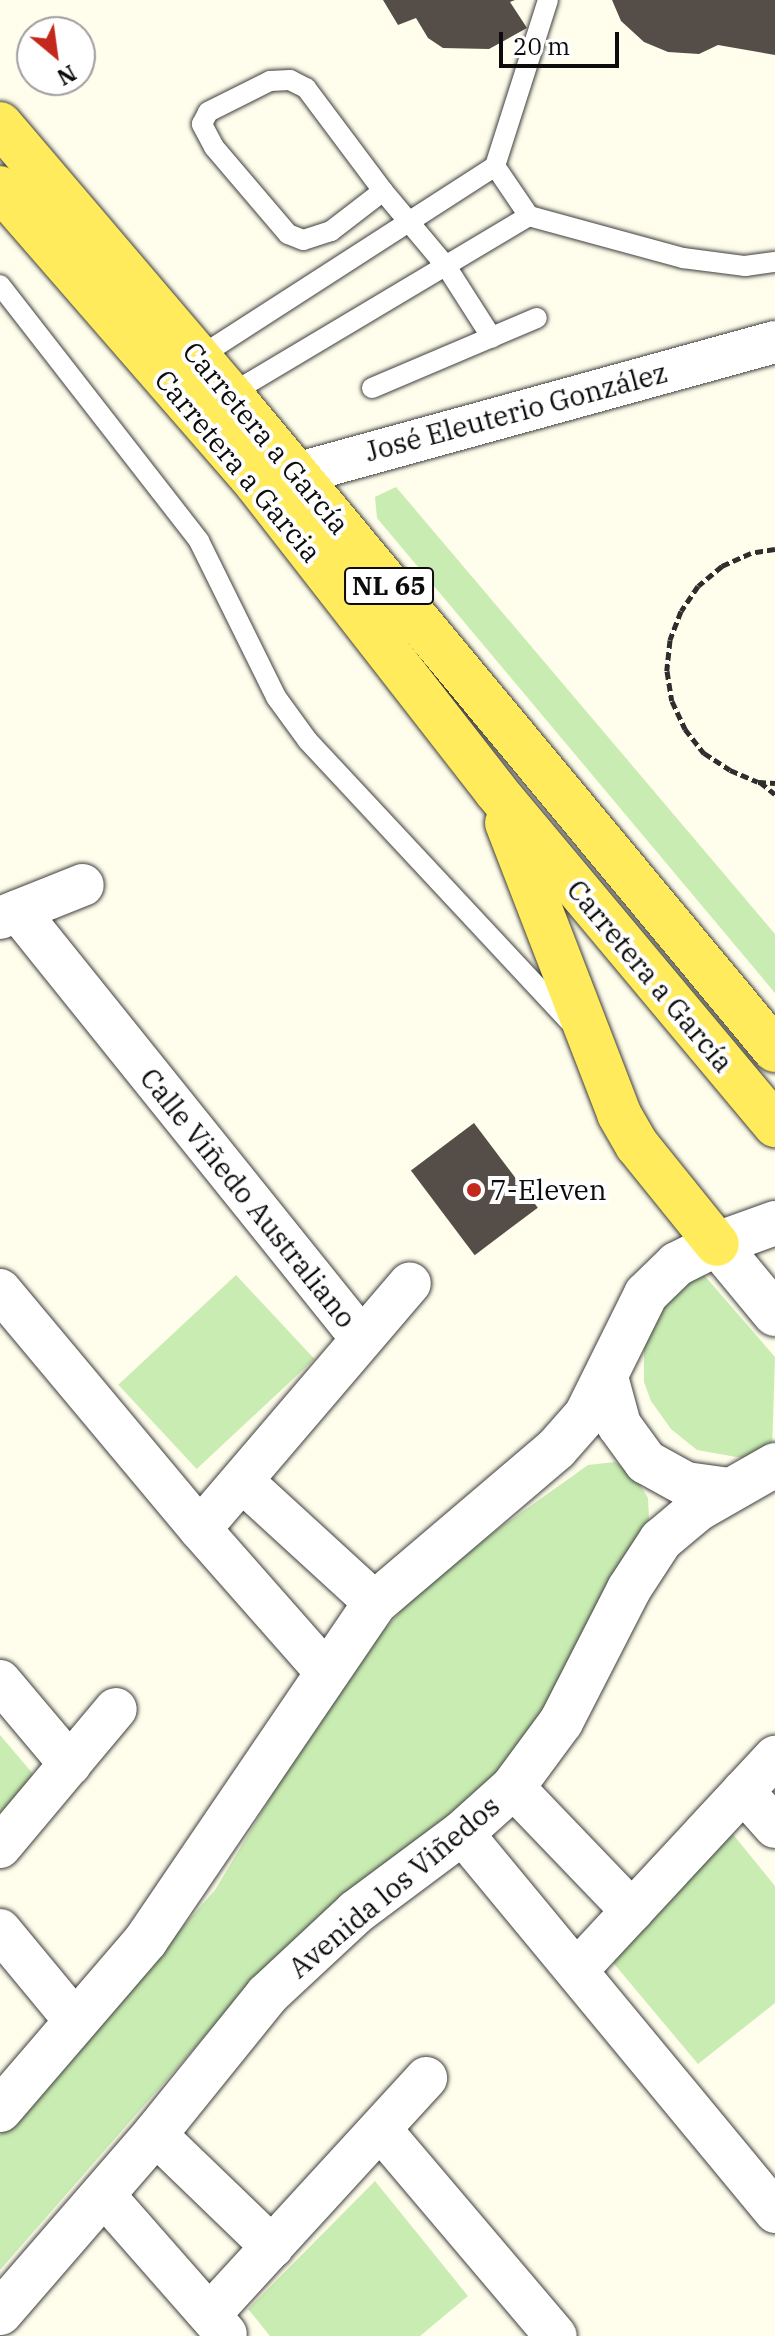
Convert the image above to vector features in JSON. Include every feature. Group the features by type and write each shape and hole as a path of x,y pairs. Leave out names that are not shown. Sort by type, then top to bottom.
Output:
{"main road":[{"name":"Carretera a García","path":"0,124 182,368 775,1050"},
{"name":"Carretera a Garcia","path":"0,188 182,368"},
{"name":"Carretera a Garcia","path":"276,478 495,790"},
{"name":"Carretera a García","path":"495,790 775,1125"},
{"path":"495,790 619,1114 637,1145 717,1244"}],"street":[{"name":"José Eleuterio González","path":"276,478 775,342"},
{"path":"9,914 83,885"},
{"name":"Calle Viñedo Australiano","path":"9,914 362,1339 200,1529"},
{"path":"7,2087 76,2022 165,1915 375,1603 556,1449 586,1415 646,1294 677,1264 717,1244 775,1223"},
{"path":"717,1244 775,1314"},
{"path":"362,1339 410,1283"},
{"path":"0,1290 200,1529 326,1672"},
{"path":"606,1377 619,1425 646,1462 686,1484 730,1490"},
{"name":"Avenida los Viñedos","path":"2,2307 155,2134 267,1995 356,1912 462,1833 513,1787 561,1722 629,1589 661,1540 698,1509 775,1465"},
{"path":"242,1481 375,1603"},
{"path":"0,1681 70,1764"},
{"path":"0,1847 116,1709"},
{"path":"577,1970 775,1757"},
{"path":"513,1787 632,1911"},
{"path":"743,1791 775,1827"},
{"path":"462,1833 775,2212"},
{"path":"0,1930 76,2022"},
{"path":"103,2194 219,2325 272,2247 426,2078"},
{"path":"381,2130 556,2336"},
{"path":"155,2134 272,2247"}],"lane":[{"path":"182,368 495,166 548,0"},
{"path":"383,191 331,231 303,240 288,234 214,147 202,124 208,112 270,81 290,80 306,88 407,222 446,266 492,338"},
{"path":"495,166 529,216 683,258 745,266 775,262"},
{"path":"213,404 529,216"},
{"path":"0,285 199,541 276,697 308,741 591,1045"},
{"path":"372,388 537,318"}],"path":[{"path":"775,549 751,553 722,566 698,586 681,611 670,640 667,671 672,701 685,729 704,753 775,794"},
{"path":"758,782 775,783"}],"green space":[{"path":"396,487 775,934 775,993 377,518 375,497"},
{"path":"703,1274 775,1357 772,1450 742,1458 697,1450 671,1429 651,1401 644,1382 644,1342 658,1299"},
{"path":"236,1275 314,1359 197,1469 118,1385"},
{"path":"615,1462 636,1478 648,1498 649,1520 615,1577 541,1719 480,1798 252,1982 0,2270 0,2135 215,1890 320,1715 379,1635 413,1598 498,1529 588,1465"},
{"path":"0,1735 39,1781 0,1826"},
{"path":"731,1832 775,1886 775,2003 698,2064 605,1953"},
{"path":"375,2181 468,2296 420,2336 270,2336 248,2309"}],"building":[{"path":"383,0 515,0 510,2 527,28 489,49 443,48 428,38 416,18 398,25"},
{"path":"612,0 775,0 775,55 718,45 699,54 668,52 644,42 621,21"},
{"name":"7-Eleven","path":"474,1123 538,1208 475,1255 411,1171"}],"place":[{"name":"7-Eleven","path":"474,1190"}]}
